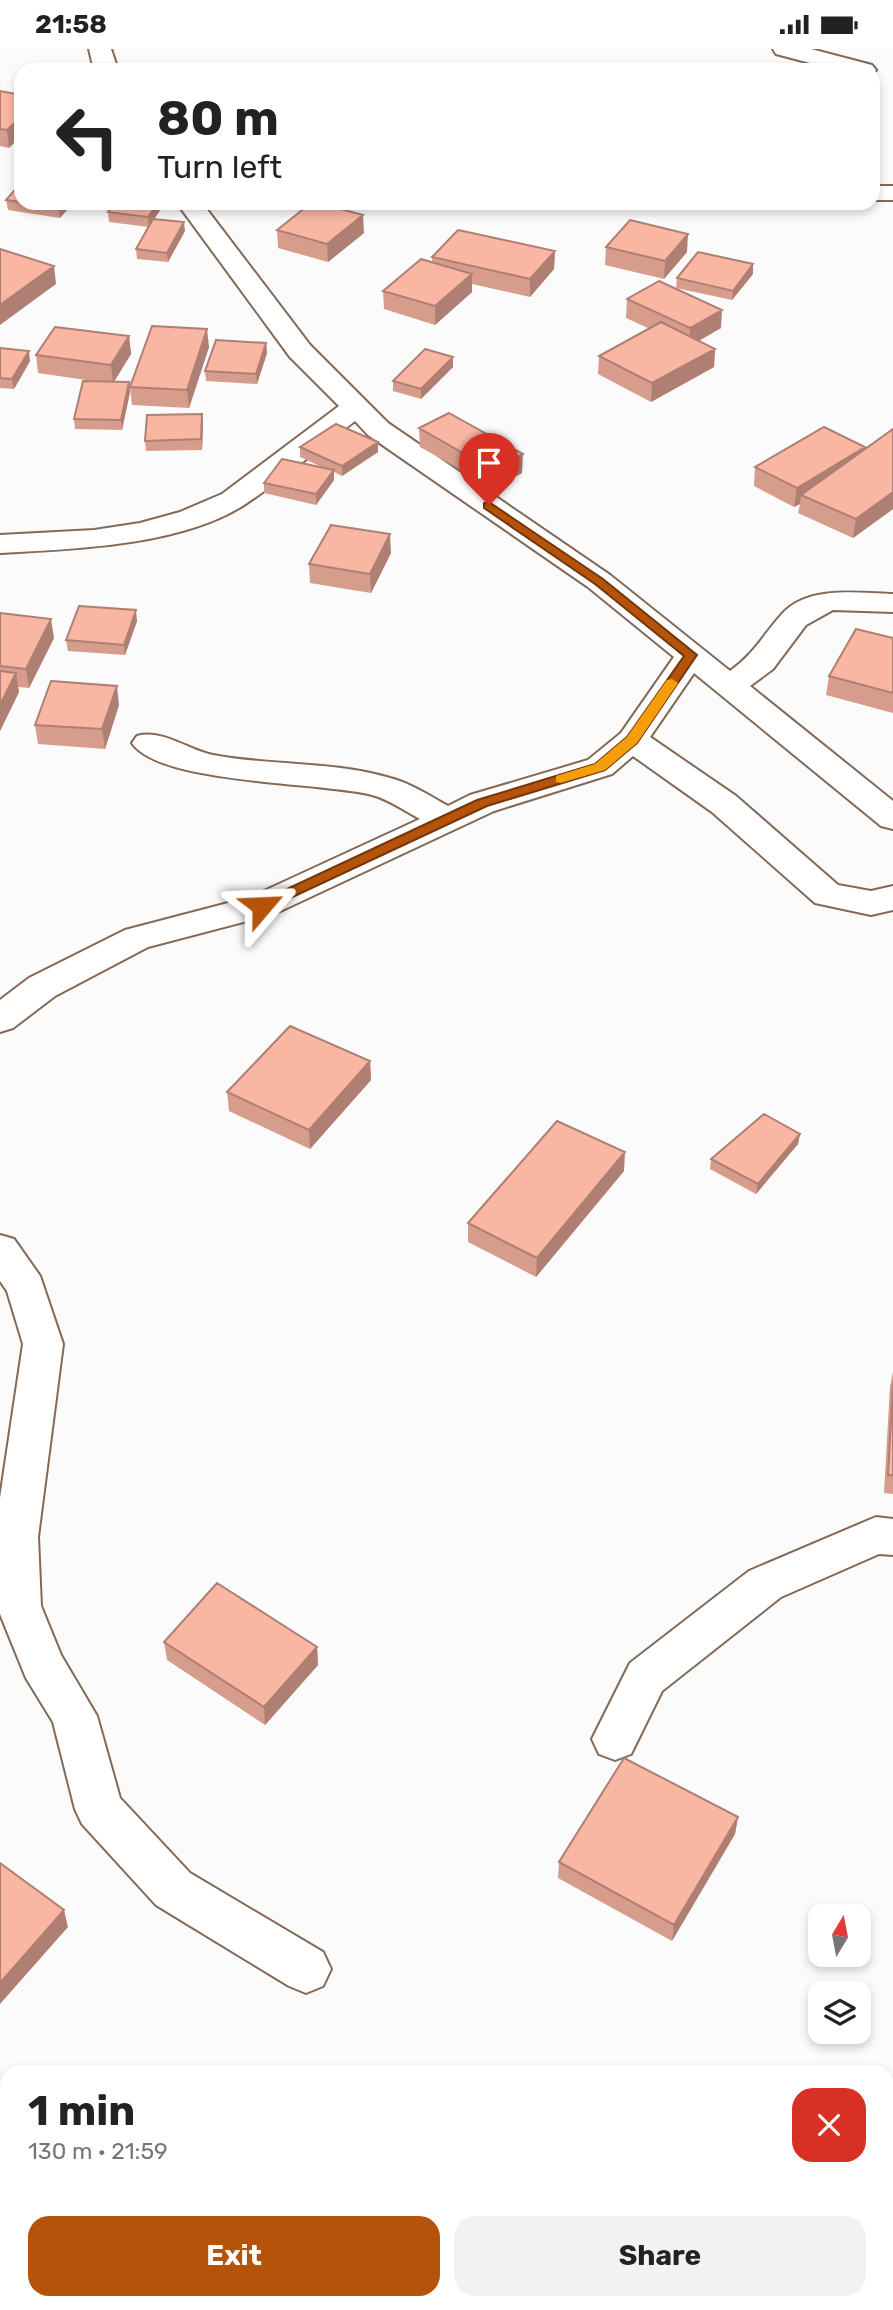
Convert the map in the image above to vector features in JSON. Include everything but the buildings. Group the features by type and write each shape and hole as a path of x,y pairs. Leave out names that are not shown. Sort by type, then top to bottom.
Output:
{"street":[{"path":"784,49 839,63"},
{"path":"194,210 300,351 378,429 599,581 893,818"},
{"path":"0,544 94,540 190,518 232,499 356,407"},
{"path":"730,687 762,662 795,618 828,601 893,603"},
{"path":"0,1019 42,986 137,938 262,906 482,803 600,767 632,740 691,655"},
{"path":"632,740 724,804 827,895 871,903 893,898"},
{"path":"148,743 187,760 217,766 321,776 382,786 448,819"},
{"path":"0,1250 26,1287 43,1344 16,1537 19,1607 42,1664 74,1716 99,1809 173,1889 306,1969"},
{"path":"615,1739 646,1677 765,1584 876,1535 893,1537"}],"slow traffic":[{"path":"561,779 600,767 632,740 672,683"}],"route":[{"path":"262,906 482,803 600,767 632,740 691,655 599,581 489,505"}]}
